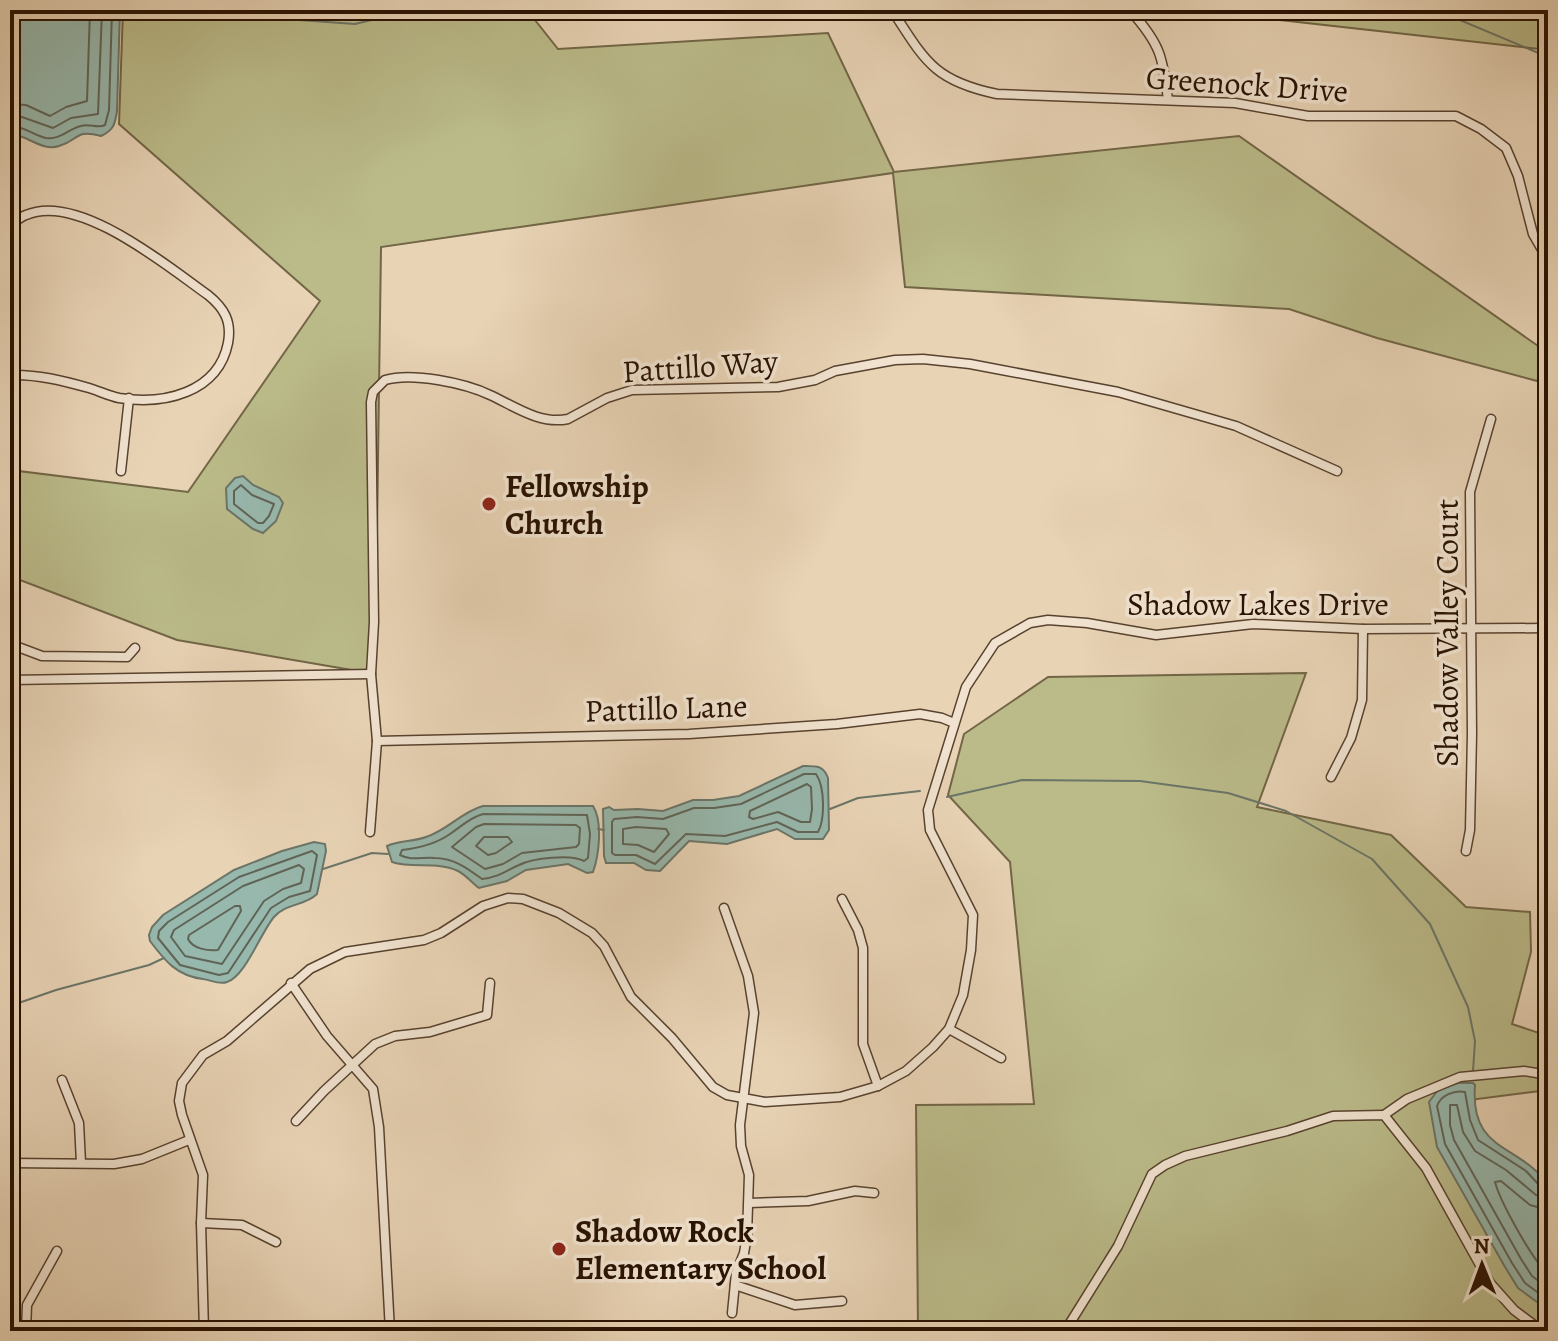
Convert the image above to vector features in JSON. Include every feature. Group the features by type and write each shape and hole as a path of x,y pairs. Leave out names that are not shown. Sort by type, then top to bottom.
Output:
{"street":[{"name":"Greenock Drive","path":"892,10 925,60 966,88 997,94 1235,103 1308,116 1456,116 1481,129 1506,148 1518,176 1533,234 1548,260"},
{"path":"1130,10 1152,35 1164,62 1168,100"},
{"path":"10,225 27,214 47,211 84,216 107,227 223,307 229,324 229,339 220,366 207,382 191,391 153,399 118,398 48,378 10,375"},
{"name":"Pattillo Way","path":"370,832 377,741 371,674 374,622 371,402 378,385 393,378 417,378 465,386 514,408 558,421 632,390 778,387 815,380 835,371 895,360 923,359 970,364 1118,392 1236,426 1337,471"},
{"path":"121,471 129,398"},
{"path":"10,414 12,426"},
{"name":"Shadow Valley Court","path":"1466,851 1470,830 1472,761 1470,492 1491,419"},
{"name":"Shadow Lakes Drive","path":"204,1331 203,1175 189,1140 179,1101 182,1083 203,1055 227,1041 310,969 337,955 365,947 424,940 441,933 483,906 508,898 523,899 559,913 592,933 604,946 621,983 713,1087 727,1095 765,1102 840,1097 878,1086 906,1071 949,1029 963,995 973,915 930,830 928,810 966,687 995,643 1030,623 1048,620 1156,635 1253,624 1363,629 1548,628"},
{"path":"1331,777 1351,738 1362,700 1363,629"},
{"path":"10,644 42,656 127,657 135,648"},
{"path":"10,680 371,674"},
{"name":"Pattillo Lane","path":"377,741 689,734 837,724 920,714 954,723"},
{"path":"842,899 858,930 863,948 863,1044 878,1086"},
{"path":"724,908 748,976 754,1013 740,1125 741,1146 749,1175 749,1203 744,1253 736,1273 732,1313"},
{"path":"291,983 322,1030 373,1089 377,1103 390,1331"},
{"path":"296,1121 375,1044 487,1015 490,983"},
{"path":"949,1029 1001,1058"},
{"path":"1065,1331 1118,1246 1152,1174 1165,1165 1185,1156 1287,1131 1333,1116 1384,1115 1407,1099 1460,1077 1524,1071 1548,1075"},
{"path":"62,1080 79,1123 81,1163"},
{"path":"1384,1115 1426,1168 1490,1283 1514,1310 1542,1331"},
{"path":"10,1163 114,1164 142,1159 189,1140"},
{"path":"749,1203 808,1201 855,1191 874,1193"},
{"path":"201,1223 242,1225 276,1242"},
{"path":"26,1331 27,1305 57,1251"},
{"path":"735,1285 795,1305 842,1301"}],"green space":[{"path":"123,10 527,10 558,49 828,33 894,172 1239,136 1548,353 1548,364 1537,381 1377,338 1289,309 905,287 893,173 381,247 375,674 177,640 10,578 10,470 188,492 320,301 119,124"},
{"path":"1263,10 1548,10 1548,50 1271,19"},
{"path":"1306,673 1257,807 1391,835 1466,907 1530,912 1531,952 1512,1024 1548,1036 1548,1090 1446,1103 1548,1242 1548,1331 918,1331 916,1105 1034,1104 1010,862 948,795 964,734 1048,677"}],"water":[{"path":"10,10 120,10 117,111 109,131 101,136 81,135 53,147 10,134"},
{"path":"243,476 253,485 279,497 283,503 276,521 263,533 227,509 226,488 235,478"},
{"path":"803,766 818,767 828,778 829,830 823,839 795,839 777,829 727,844 689,841 660,871 646,870 634,863 606,863 603,809 663,811 693,800 739,796"},
{"path":"483,806 593,806 599,839 593,872 587,873 568,864 526,870 507,881 479,888 450,868 392,862 387,846 434,834"},
{"path":"314,842 325,844 326,851 317,894 274,917 234,978 221,983 186,975 167,961 150,941 152,927 163,915 234,870"},
{"path":"1458,1083 1475,1085 1475,1106 1487,1134 1548,1183 1548,1310 1518,1288 1437,1147 1429,1102 1438,1090"}],"waterway":[{"path":"234,10 285,19 355,24 412,10"},
{"path":"1436,10 1548,57"},
{"path":"947,797 1022,780 1140,781 1228,793 1286,811 1372,859 1430,924 1468,1007 1475,1041 1473,1071"},
{"path":"830,809 858,798 920,791"},
{"path":"598,829 604,830"},
{"path":"323,869 372,853 388,854"},
{"path":"10,1006 164,958"}],"place":[{"name":"Fellowship Church","path":"489,504"},
{"name":"Shadow Rock Elementary School","path":"559,1249"}]}
